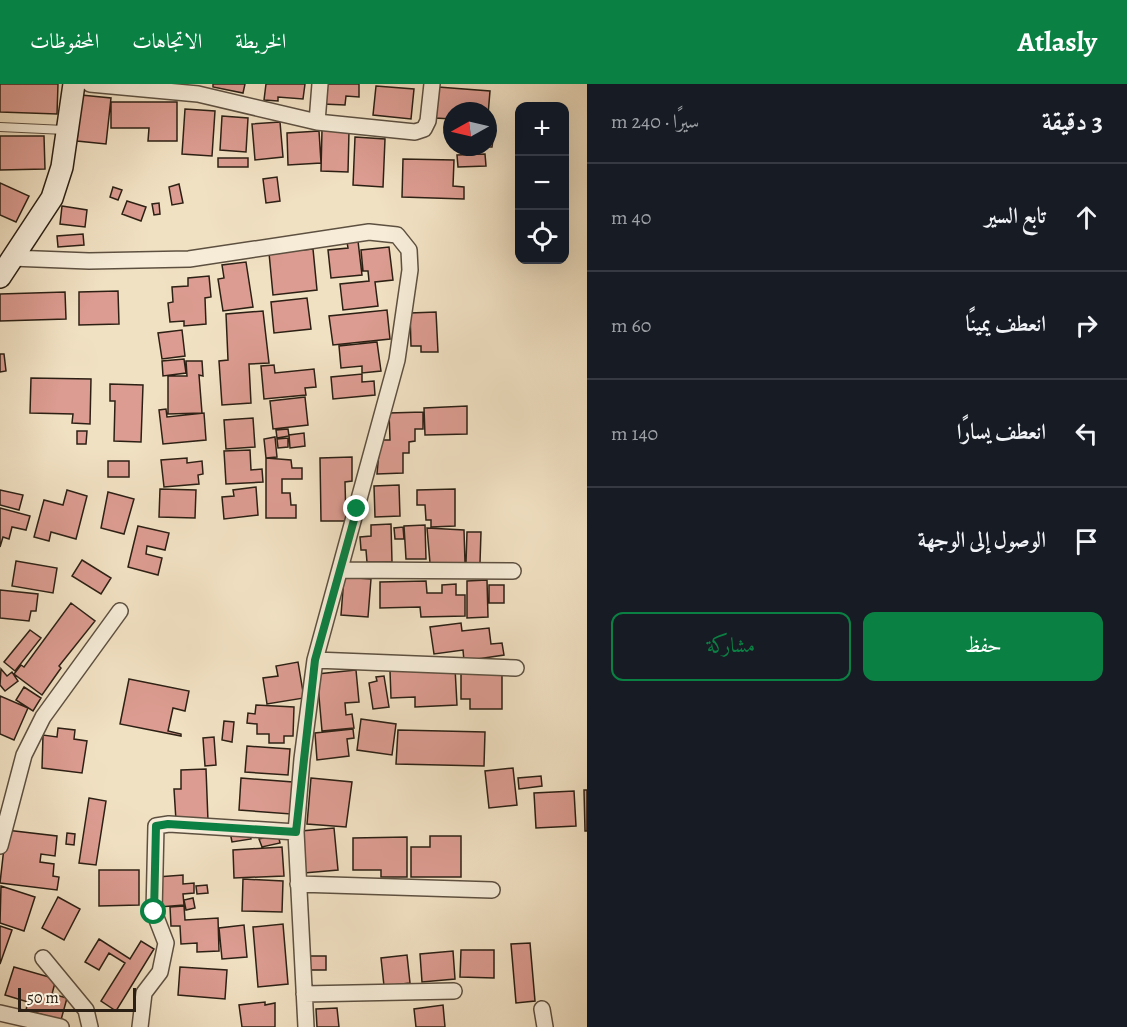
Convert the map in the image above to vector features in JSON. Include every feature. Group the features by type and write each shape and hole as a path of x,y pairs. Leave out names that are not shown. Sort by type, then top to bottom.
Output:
{"street":[{"path":"0,277 52,198 62,167 74,84"},
{"path":"90,84 199,89 317,122 415,132 424,129 428,121 432,84"},
{"path":"317,122 320,84"},
{"path":"11,258 89,261 189,259 369,232 397,235 405,241 409,250 410,270 397,360 315,660 296,832 306,1027"},
{"path":"340,570 513,571"},
{"path":"0,846 24,755 39,727 120,611"},
{"path":"315,660 516,668"},
{"path":"140,1027 144,993 160,972 166,943 154,912 156,826 168,824 296,832"},
{"path":"298,884 492,890"},
{"path":"43,958 86,1010 90,1027"},
{"path":"304,993 454,991"},
{"path":"543,1009 545,1027"},
{"path":"0,1012 61,1027"}],"lane":[{"path":"0,127 67,130"}],"building":[{"path":"0,84 58,84 57,114 0,112"},
{"path":"213,84 245,84 243,93 213,87"},
{"path":"266,84 305,84 303,99 278,97 278,101 264,100"},
{"path":"324,84 359,84 359,97 346,96 345,105 323,104"},
{"path":"376,86 414,89 411,119 373,115"},
{"path":"438,87 490,91 489,102 443,102 443,118 435,118"},
{"path":"81,95 111,98 106,144 77,141"},
{"path":"111,102 177,102 177,141 148,141 149,128 111,128"},
{"path":"185,109 215,111 212,156 182,154"},
{"path":"222,116 248,118 246,152 220,150"},
{"path":"280,122 283,157 255,160 252,124"},
{"path":"322,130 349,131 348,172 321,171"},
{"path":"319,131 321,163 288,165 287,133"},
{"path":"0,136 44,136 45,169 0,170"},
{"path":"355,137 385,139 383,187 353,185"},
{"path":"457,156 485,156 486,166 458,167"},
{"path":"218,158 248,158 248,167 218,167"},
{"path":"403,159 454,160 453,186 464,187 464,199 402,197"},
{"path":"277,177 280,201 266,203 263,179"},
{"path":"0,183 29,196 16,222 0,215"},
{"path":"179,184 183,203 172,205 169,187"},
{"path":"113,187 122,190 118,200 110,197"},
{"path":"127,201 146,207 141,221 122,214"},
{"path":"159,203 160,214 154,215 152,204"},
{"path":"62,206 87,210 85,227 60,224"},
{"path":"83,234 84,245 58,247 57,236"},
{"path":"358,241 362,275 331,278 328,250 348,248 347,242"},
{"path":"389,247 393,280 375,282 378,306 343,310 340,284 369,281 368,271 363,271 361,250"},
{"path":"313,249 317,290 273,295 269,253"},
{"path":"246,262 253,307 223,311 218,279 224,278 222,265"},
{"path":"209,276 211,297 205,298 206,324 184,326 184,321 170,322 168,303 173,302 172,287 188,286 188,278"},
{"path":"118,291 119,324 79,325 79,292"},
{"path":"65,292 66,319 0,321 0,294"},
{"path":"307,298 311,329 274,333 271,302"},
{"path":"387,310 390,339 333,345 329,316"},
{"path":"263,311 269,363 249,364 251,403 222,405 219,361 228,360 226,314"},
{"path":"436,312 438,352 421,352 421,346 411,346 410,313"},
{"path":"182,330 185,356 162,359 158,333"},
{"path":"377,342 381,371 362,373 362,366 341,368 339,346"},
{"path":"0,354 4,354 6,371 0,372"},
{"path":"184,359 186,373 163,376 162,361"},
{"path":"186,361 202,361 203,376 199,375 202,413 168,414 168,376 187,376"},
{"path":"274,365 275,373 314,369 316,387 305,388 306,395 264,399 261,366"},
{"path":"362,374 362,382 374,381 375,395 333,399 331,377"},
{"path":"31,378 91,379 90,424 72,423 73,414 30,413"},
{"path":"110,384 143,385 141,442 114,441 115,401 110,401"},
{"path":"305,397 308,425 273,429 270,401"},
{"path":"467,406 467,434 425,435 424,408"},
{"path":"166,409 167,417 204,413 206,440 163,444 159,410"},
{"path":"423,412 423,429 415,429 415,441 409,442 409,453 403,453 403,473 377,474 380,440 390,440 389,413"},
{"path":"253,418 255,447 226,449 224,420"},
{"path":"288,429 289,436 277,438 276,430"},
{"path":"77,431 87,431 86,444 77,444"},
{"path":"304,433 305,446 290,448 289,435"},
{"path":"275,437 277,457 266,458 264,439"},
{"path":"288,438 288,447 278,448 277,439"},
{"path":"250,450 251,470 262,469 263,482 226,484 224,451"},
{"path":"352,457 352,481 345,482 346,521 321,521 320,458"},
{"path":"187,458 187,463 202,461 203,474 198,475 199,484 164,487 161,460"},
{"path":"266,458 291,460 292,468 302,468 302,479 282,479 282,493 290,493 291,505 296,505 296,518 266,518"},
{"path":"108,461 129,461 129,477 108,477"},
{"path":"399,485 400,516 375,517 374,486"},
{"path":"256,487 258,515 224,519 222,497 234,496 233,490"},
{"path":"160,489 196,490 195,518 159,517"},
{"path":"455,489 455,526 431,527 431,520 426,520 425,505 417,505 417,490"},
{"path":"0,490 23,495 19,510 0,505"},
{"path":"67,490 87,496 76,539 51,532 49,541 34,537 44,500 63,505"},
{"path":"108,492 134,499 124,534 101,528"},
{"path":"0,508 30,516 26,530 12,527 9,539 3,537 0,547"},
{"path":"391,524 392,562 367,562 366,550 361,550 360,537 371,536 371,525"},
{"path":"425,525 426,559 406,559 404,526"},
{"path":"138,526 169,533 165,550 147,546 146,554 162,558 158,575 128,567"},
{"path":"403,527 404,539 395,539 394,528"},
{"path":"427,528 464,530 465,563 430,563"},
{"path":"467,532 481,532 480,563 466,563"},
{"path":"82,560 111,578 101,594 72,576"},
{"path":"16,561 57,568 53,593 12,586"},
{"path":"344,577 371,579 368,617 341,615"},
{"path":"487,580 488,617 467,618 467,581"},
{"path":"426,581 427,593 442,593 442,585 456,584 456,595 465,595 465,616 421,617 420,607 380,608 380,582"},
{"path":"489,585 504,585 504,603 489,603"},
{"path":"0,590 38,594 36,611 31,611 29,621 0,618"},
{"path":"71,603 95,621 59,666 61,668 42,695 14,674 21,665 24,667"},
{"path":"461,623 462,631 489,628 491,644 502,643 504,655 464,661 463,650 434,654 430,627"},
{"path":"30,630 41,638 15,671 4,662"},
{"path":"298,662 304,698 267,704 263,678 278,676 276,666"},
{"path":"455,668 457,705 415,707 415,697 391,698 390,671"},
{"path":"1,669 7,676 12,672 18,681 5,691 0,685"},
{"path":"356,670 359,702 345,703 346,715 352,714 354,728 322,731 317,674"},
{"path":"461,673 502,674 502,709 470,709 470,699 461,699"},
{"path":"384,676 389,707 373,709 369,683 377,681 376,677"},
{"path":"129,679 189,691 185,711 173,708 168,731 181,734 181,736 120,724"},
{"path":"24,687 41,698 33,711 16,700"},
{"path":"0,696 28,708 14,740 0,734"},
{"path":"256,705 294,707 293,736 284,736 284,743 269,743 269,734 257,734 257,724 247,723 248,713 255,714"},
{"path":"361,719 396,724 392,755 357,750"},
{"path":"224,721 234,722 232,742 222,740"},
{"path":"58,728 75,730 74,739 87,741 82,773 42,768 43,735 57,737"},
{"path":"353,729 354,738 347,739 349,756 317,760 315,733"},
{"path":"398,730 485,732 484,766 396,764"},
{"path":"214,737 216,765 205,766 203,738"},
{"path":"247,746 290,749 288,775 245,772"},
{"path":"513,768 517,805 489,808 485,771"},
{"path":"206,769 208,821 176,821 174,789 181,789 181,770"},
{"path":"541,776 542,786 519,789 518,778"},
{"path":"241,778 293,782 291,814 239,810"},
{"path":"311,778 352,782 346,827 307,824"},
{"path":"584,790 587,790 587,831 585,831"},
{"path":"574,791 576,826 536,828 534,793"},
{"path":"89,798 106,801 96,865 79,863"},
{"path":"334,828 338,870 304,873 301,831"},
{"path":"249,829 251,839 232,842 230,832"},
{"path":"6,830 57,836 55,856 41,854 40,862 54,864 53,876 59,877 57,890 0,883"},
{"path":"67,833 75,834 74,845 66,844"},
{"path":"278,834 280,843 262,847 259,839"},
{"path":"430,836 461,836 461,877 411,877 411,847 430,847"},
{"path":"407,837 407,877 381,877 381,870 353,870 353,838"},
{"path":"282,847 284,876 234,878 233,850"},
{"path":"99,870 139,870 139,905 99,906"},
{"path":"183,875 183,884 194,883 194,893 183,894 184,905 159,907 157,877"},
{"path":"243,879 283,881 282,912 242,911"},
{"path":"207,885 208,893 197,894 196,886"},
{"path":"1,886 35,897 24,931 0,923"},
{"path":"58,897 80,909 64,940 42,928"},
{"path":"193,898 195,908 186,910 184,900"},
{"path":"184,906 185,920 218,918 219,951 197,952 197,943 181,944 180,926 171,926 170,907"},
{"path":"283,924 288,984 258,987 253,927"},
{"path":"244,925 247,957 222,959 219,928"},
{"path":"0,926 12,930 0,964"},
{"path":"99,939 130,959 141,941 154,949 116,1011 101,1001 125,963 109,953 99,970 85,962"},
{"path":"530,943 535,1001 516,1003 511,944"},
{"path":"461,950 494,950 494,978 460,977"},
{"path":"453,951 455,979 422,982 420,954"},
{"path":"407,955 410,983 384,986 381,958"},
{"path":"305,956 326,956 326,970 306,970"},
{"path":"14,967 56,979 52,994 67,998 61,1020 26,1010 28,1002 5,995"},
{"path":"180,967 227,970 225,999 178,995"},
{"path":"265,1002 265,1005 275,1003 275,1027 242,1027 239,1005"},
{"path":"443,1005 445,1027 416,1027 414,1009"},
{"path":"337,1008 339,1027 317,1027 316,1009"}],"route":[{"path":"154,912 156,826 168,824 296,832 302,759 315,660 357,509"}]}
